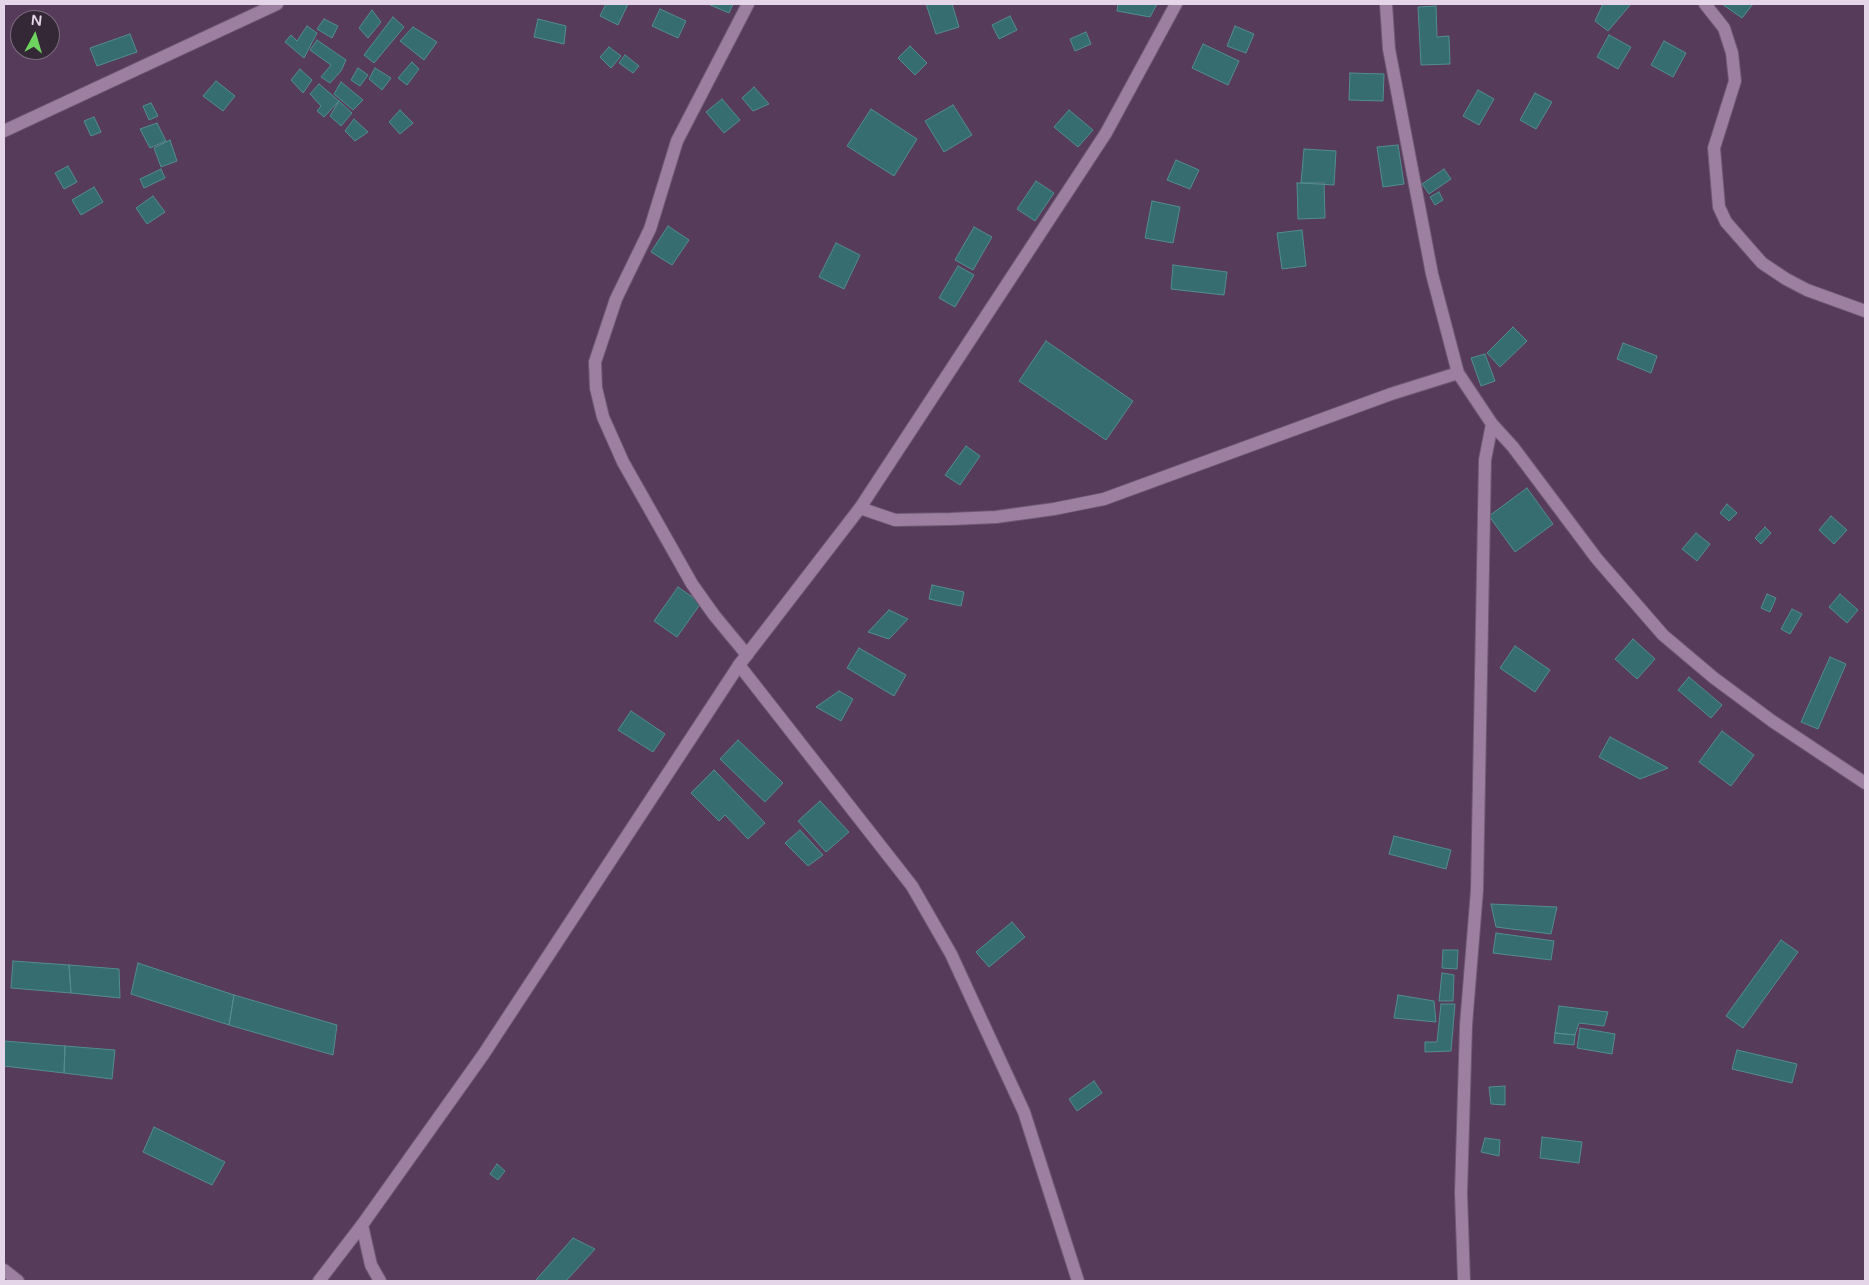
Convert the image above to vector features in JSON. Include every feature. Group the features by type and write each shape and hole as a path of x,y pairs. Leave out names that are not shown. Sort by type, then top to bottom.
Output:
{"street":[{"path":"4,131 277,4"},
{"path":"747,655 714,615 692,584 623,462 603,417 596,388 595,362 616,299 650,229 677,141 748,4"},
{"path":"319,1281 362,1225 483,1055 739,665 860,508 1106,133 1176,4"},
{"path":"1386,4 1390,50 1410,165 1432,274 1458,373 1492,424 1513,447 1597,559 1663,635 1714,678 1772,721 1865,783"},
{"path":"1705,4 1724,28 1733,62 1735,81 1714,148 1719,207 1726,222 1762,263 1786,279 1865,311"},
{"path":"860,508 895,520 951,519 1034,512 1104,499 1391,394 1458,373"},
{"path":"1464,1281 1461,1193 1466,1025 1476,890 1485,460 1492,424"},
{"path":"739,665 912,886 951,954 1024,1112 1078,1281"},
{"path":"362,1225 372,1265 380,1281"},
{"path":"4,1270 18,1281"}],"building":[{"path":"606,4 628,4 618,25 600,16"},
{"path":"708,4 733,4 729,13"},
{"path":"926,4 952,4 959,27 936,34"},
{"path":"1118,4 1157,4 1150,17 1117,11"},
{"path":"1603,4 1631,4 1608,31 1595,21"},
{"path":"1722,4 1753,4 1742,18"},
{"path":"1436,6 1437,37 1449,36 1450,64 1421,65 1418,7"},
{"path":"660,9 686,21 678,38 652,26"},
{"path":"372,10 381,22 368,38 359,28"},
{"path":"1010,16 1017,30 999,39 992,25"},
{"path":"393,17 404,27 374,63 364,55"},
{"path":"324,19 338,26 332,38 317,29"},
{"path":"538,19 566,26 564,44 534,37"},
{"path":"307,26 317,33 304,58 285,42 291,35 297,41"},
{"path":"1235,26 1254,34 1246,53 1227,46"},
{"path":"413,27 437,42 424,60 400,41"},
{"path":"1086,32 1091,44 1075,51 1070,39"},
{"path":"130,34 137,52 97,66 90,48"},
{"path":"1609,35 1631,47 1618,69 1597,57"},
{"path":"317,40 346,60 341,71 330,83 321,77 331,65 310,50"},
{"path":"1664,41 1686,53 1673,77 1651,65"},
{"path":"1203,44 1239,61 1228,85 1192,68"},
{"path":"910,46 927,63 915,75 898,58"},
{"path":"609,47 621,56 611,68 600,57"},
{"path":"625,55 639,66 633,73 619,63"},
{"path":"412,62 419,69 407,85 398,78"},
{"path":"358,68 368,75 360,86 351,80"},
{"path":"375,68 391,78 382,90 369,79"},
{"path":"300,69 312,80 303,93 291,80"},
{"path":"1350,73 1384,74 1383,101 1349,100"},
{"path":"216,81 235,96 223,111 203,96"},
{"path":"341,82 363,100 353,110 334,94"},
{"path":"319,84 339,101 324,117 317,111 321,106 310,94"},
{"path":"754,87 769,104 753,111 742,98"},
{"path":"1478,90 1494,99 1479,125 1463,116"},
{"path":"1535,93 1552,102 1536,129 1520,120"},
{"path":"722,99 740,120 724,133 706,112"},
{"path":"339,101 352,113 341,126 330,116"},
{"path":"151,103 158,116 149,120 143,106"},
{"path":"953,105 972,135 944,152 925,121"},
{"path":"871,109 917,139 894,176 847,146"},
{"path":"400,110 413,123 400,134 389,122"},
{"path":"1069,110 1093,130 1078,147 1054,127"},
{"path":"94,117 101,132 91,136 84,121"},
{"path":"354,119 368,132 355,141 345,131"},
{"path":"157,123 166,141 150,148 140,129"},
{"path":"170,140 177,161 161,167 154,148"},
{"path":"1398,145 1404,184 1383,187 1377,147"},
{"path":"1304,149 1336,151 1334,185 1301,183"},
{"path":"1176,160 1199,170 1190,189 1167,180"},
{"path":"68,166 77,182 64,189 55,173"},
{"path":"161,169 165,178 144,188 140,179"},
{"path":"1444,169 1451,179 1429,194 1422,184"},
{"path":"1036,181 1054,193 1035,221 1017,209"},
{"path":"1297,183 1324,183 1325,218 1298,219"},
{"path":"94,187 103,202 81,215 72,200"},
{"path":"1439,192 1443,200 1435,205 1430,197"},
{"path":"153,196 165,212 147,224 136,208"},
{"path":"1152,201 1180,207 1173,243 1145,238"},
{"path":"668,226 689,240 672,265 651,252"},
{"path":"974,227 992,237 973,270 955,260"},
{"path":"1302,230 1306,266 1282,269 1277,233"},
{"path":"836,243 860,255 844,289 819,277"},
{"path":"1173,265 1227,272 1224,295 1171,289"},
{"path":"958,266 974,275 955,307 939,298"},
{"path":"1513,327 1527,341 1500,367 1487,353"},
{"path":"1046,341 1133,401 1106,440 1019,381"},
{"path":"1623,343 1657,356 1651,373 1617,359"},
{"path":"1485,354 1495,381 1481,386 1471,358"},
{"path":"966,446 980,456 960,485 945,475"},
{"path":"1527,488 1553,524 1515,552 1489,516"},
{"path":"1727,504 1737,513 1729,521 1720,513"},
{"path":"1831,516 1847,530 1834,544 1819,530"},
{"path":"1765,527 1771,533 1761,544 1755,538"},
{"path":"1696,533 1710,544 1697,561 1682,549"},
{"path":"932,585 964,592 961,606 929,599"},
{"path":"678,587 701,603 677,637 654,621"},
{"path":"1767,594 1776,598 1770,612 1761,608"},
{"path":"1840,594 1858,610 1847,623 1829,607"},
{"path":"1792,609 1802,614 1790,634 1781,629"},
{"path":"889,610 908,619 889,639 868,632"},
{"path":"1633,639 1655,659 1637,679 1615,659"},
{"path":"1515,646 1550,670 1535,692 1500,668"},
{"path":"859,648 906,675 894,696 847,668"},
{"path":"1830,657 1846,664 1818,729 1801,722"},
{"path":"1689,677 1722,705 1711,718 1678,690"},
{"path":"839,691 853,699 841,721 816,707"},
{"path":"631,711 665,734 653,752 618,730"},
{"path":"1722,731 1754,755 1731,786 1699,762"},
{"path":"1610,737 1668,768 1640,779 1599,757"},
{"path":"738,740 783,783 765,802 720,759"},
{"path":"714,770 765,823 748,839 725,815 719,821 691,793"},
{"path":"820,801 849,832 826,852 798,821"},
{"path":"800,830 823,855 808,866 785,843"},
{"path":"1394,836 1451,850 1446,869 1389,854"},
{"path":"1491,904 1557,907 1551,934 1496,927"},
{"path":"1012,922 1025,937 989,967 976,952"},
{"path":"1496,933 1554,941 1551,960 1493,953"},
{"path":"1781,940 1798,952 1743,1028 1726,1016"},
{"path":"1443,950 1458,950 1457,969 1442,968"},
{"path":"13,961 69,965 71,993 11,988"},
{"path":"138,963 234,995 229,1025 131,994"},
{"path":"69,965 119,969 120,998 71,993"},
{"path":"1442,973 1454,975 1453,1001 1439,1001"},
{"path":"234,995 337,1025 333,1055 229,1025"},
{"path":"1398,995 1434,1001 1436,1022 1394,1018"},
{"path":"1441,1004 1455,1004 1451,1051 1425,1052 1425,1042 1437,1042"},
{"path":"1559,1006 1608,1012 1604,1026 1579,1023 1575,1035 1555,1033"},
{"path":"1580,1028 1615,1034 1612,1054 1577,1048"},
{"path":"1555,1033 1575,1035 1574,1045 1554,1043"},
{"path":"4,1041 65,1046 64,1073 4,1066"},
{"path":"65,1046 115,1050 112,1079 64,1073"},
{"path":"1737,1050 1797,1064 1792,1083 1732,1069"},
{"path":"1094,1081 1102,1093 1077,1111 1069,1099"},
{"path":"1505,1086 1505,1105 1491,1104 1489,1087"},
{"path":"154,1127 225,1162 212,1185 143,1152"},
{"path":"1542,1137 1582,1142 1579,1163 1540,1158"},
{"path":"1485,1138 1500,1140 1499,1156 1481,1152"},
{"path":"497,1164 505,1171 498,1180 490,1174"},
{"path":"573,1238 595,1249 566,1281 535,1281"}]}
